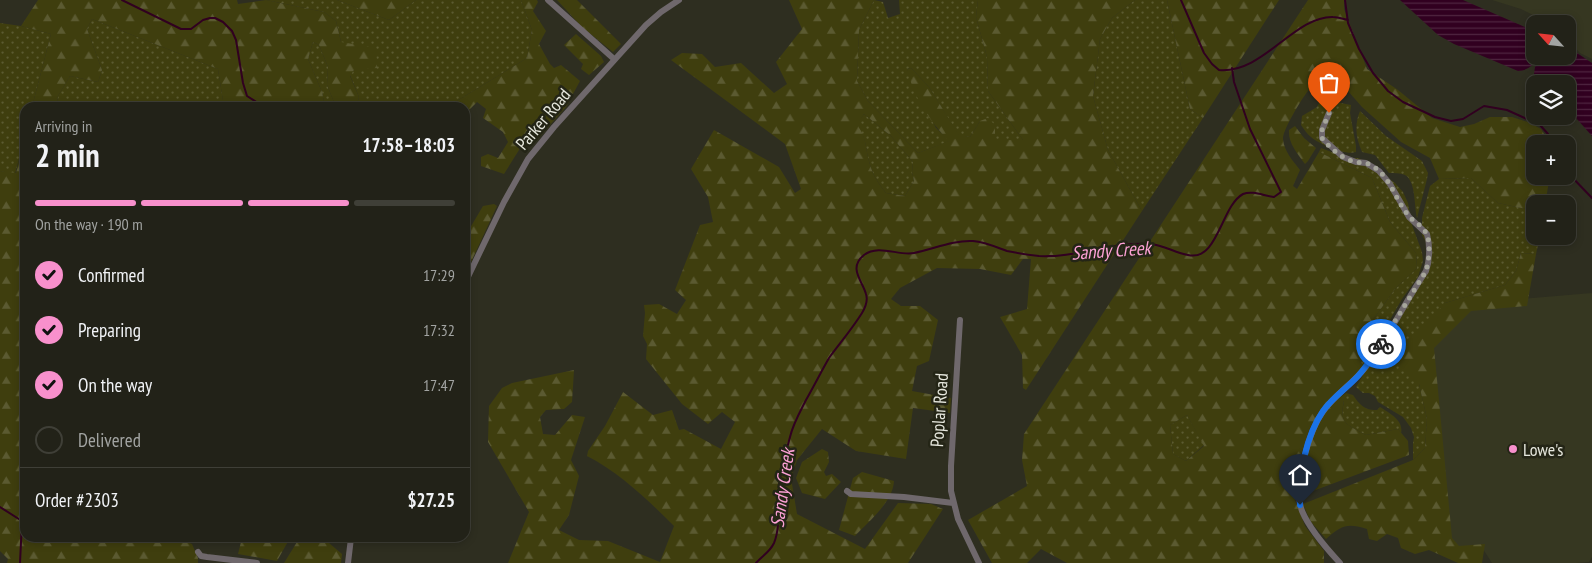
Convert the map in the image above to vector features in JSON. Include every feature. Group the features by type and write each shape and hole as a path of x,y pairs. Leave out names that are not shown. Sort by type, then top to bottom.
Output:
{"street":[{"path":"548,0 614,59"},
{"name":"Parker Road","path":"470,272 500,209 528,159 542,140 646,25 679,0"},
{"path":"1329,113 1322,130 1322,138 1344,157 1371,165 1385,177 1409,217 1427,234 1428,249 1426,271 1366,367 1323,411 1308,442 1299,490 1300,505 1311,527 1340,563"},
{"name":"Poplar Road","path":"960,320 951,491 958,519 979,563"},
{"path":"847,491 851,494 904,497 953,503"},
{"path":"348,563 350,542"},
{"path":"198,552 201,556 257,563"}],"shaded area":[{"path":"1400,0 1463,0 1526,27 1526,65 1532,65 1525,70 1518,71 1454,44 1438,35"},
{"path":"1492,0 1592,0 1592,59 1576,49 1576,15 1533,15 1521,9"},
{"path":"1576,52 1592,63 1592,136 1576,118 1576,75 1535,75 1537,65 1576,65"},
{"path":"1592,293 1592,557 1589,562 1576,563 1492,563 1483,549 1448,550 1427,343 1463,304"}],"green space":[{"path":"38,0 237,0 238,4 266,0 324,12 336,21 341,42 376,48 377,68 354,70 350,76 359,97 358,102 334,102 327,85 328,67 319,45 313,42 308,59 322,92 324,102 223,102 218,69 92,19 87,29 102,70 98,82 70,76 58,96 57,102 33,102 51,34 21,26"},
{"path":"266,0 337,0 389,20 416,0 521,0 532,30 527,58 455,102 358,102 359,97 350,75 354,70 341,42 336,21 324,12"},
{"path":"337,0 416,0 389,20"},
{"path":"521,0 537,0 538,2 533,11 546,31 539,44 550,64 554,68 561,65 580,81 566,107 533,144 524,142 504,174 481,166 481,157 488,154 498,158 508,142 503,132 483,118 486,109 477,102 470,109 470,102 455,102 527,58 532,30"},
{"path":"557,0 577,0 621,44 613,52 582,27"},
{"path":"789,0 874,0 859,30 857,81 868,101 918,153 949,141 935,125 918,99 907,69 911,68 929,87 959,135 970,137 980,121 988,118 995,125 995,140 1023,140 988,91 987,57 976,17 978,0 1135,0 1112,18 1100,39 1093,96 1108,150 1142,211 1026,390 1023,388 1022,355 1000,317 1027,309 1031,259 1023,259 1011,275 980,269 937,268 900,288 891,299 901,306 920,306 938,320 929,361 917,366 912,391 951,398 950,413 913,408 906,459 856,451 822,429 797,460 791,478 797,514 865,549 898,503 931,504 943,509 908,563 508,563 529,512 488,442 489,406 502,388 512,383 574,370 572,402 564,409 546,410 540,417 543,434 555,435 572,415 585,417 571,460 579,476 569,515 559,530 579,540 608,541 660,562 674,526 644,497 611,470 587,456 588,451 605,426 623,392 653,415 672,410 679,430 684,429 721,449 735,422 722,412 708,424 682,404 646,359 647,344 643,336 644,305 659,304 677,314 686,300 675,290 700,225 713,222 708,197 691,169 714,130 779,167 795,193 801,189 785,144 671,60 682,53 702,54 715,67 741,63 774,93 787,84 776,62 802,29","holes":["864,114 891,136 913,162 912,172 914,181 905,196 886,193 880,186 872,170 864,138 857,125"]},
{"path":"874,0 883,2 888,18 900,14 899,0 978,0 976,17 987,57 988,91 1023,140 995,140 980,121 970,137 959,136 929,87 911,68 907,69 936,128 950,141 918,153 868,101 857,81 859,30"},
{"path":"1135,0 1167,0 1190,109 1203,118 1142,211 1108,150 1093,96 1100,39 1112,18"},
{"path":"1167,0 1279,0 1203,118 1190,109"},
{"path":"1308,0 1344,0 1344,9 1367,69 1398,90 1432,118 1460,127 1474,124 1490,117 1512,117 1526,121 1526,125 1534,125 1541,129 1545,135 1526,135 1526,185 1548,185 1547,195 1526,195 1526,209 1498,203 1471,178 1439,179 1430,158 1401,142 1362,107 1334,75 1316,82 1312,86 1291,118 1283,139 1287,152 1300,170 1293,186 1297,189 1319,152 1372,178 1390,222 1416,253 1417,268 1395,289 1360,338 1361,370 1323,407 1310,428 1301,455 1295,500 1305,526 1324,551 1324,563 1067,563 1041,549 1027,563 992,563 968,520 1027,486 1022,460 1024,434","holes":["1187,415 1204,446 1186,461 1173,454 1170,425"]},
{"path":"92,19 218,69 223,102 57,102 58,96 70,76 98,82 102,70 87,29"},
{"path":"0,23 51,34 33,102 20,102 20,155 15,174 0,171"},
{"path":"576,34 601,56 604,62 589,75 581,69 583,64 564,45"},
{"path":"313,42 319,45 328,67 327,85 334,102 324,102 322,92 308,59"},
{"path":"1321,99 1351,105 1350,113 1356,152 1339,151 1326,146 1311,137 1301,125 1302,116 1317,107"},
{"path":"1360,111 1386,136 1422,161 1428,173 1417,218 1413,188 1409,178 1403,174 1389,173 1375,155 1362,152 1356,132"},
{"path":"864,114 891,136 913,162 912,172 914,181 905,196 886,193 874,174 864,138 856,125"},
{"path":"1295,126 1304,138 1316,148 1305,164 1290,139 1289,130"},
{"path":"1321,148 1347,158 1358,158 1395,183 1403,192 1408,203 1412,225 1422,252 1423,261 1418,277 1402,299 1361,370 1360,338 1395,289 1417,268 1416,253 1390,222 1372,178 1319,152"},
{"path":"20,157 20,542 187,542 192,544 198,558 198,563 7,563 8,559 0,551 0,171 16,173"},
{"path":"1471,178 1498,203 1526,209 1526,245 1538,245 1536,254 1521,253 1516,271 1505,285 1445,303 1419,384 1427,419 1425,448 1413,460 1414,437 1411,428 1403,417 1378,402 1375,396 1363,393 1356,387 1431,264 1431,252 1422,235 1422,218 1430,186 1439,179"},
{"path":"494,204 497,206 470,264 470,228 483,206"},
{"path":"1521,253 1536,254 1527,306 1471,311 1434,348 1452,538 1459,546 1485,544 1482,563 1458,563 1429,550 1415,554 1401,548 1398,538 1387,534 1377,541 1369,539 1367,529 1354,526 1345,526 1326,539 1311,522 1303,504 1413,460 1425,448 1427,419 1419,384 1396,359 1445,303 1505,285 1516,271"},
{"path":"1346,393 1353,395 1366,408 1377,410 1380,407 1391,414 1400,424 1401,433 1398,429 1366,435 1349,426 1343,415 1344,401 1339,398"},
{"path":"1339,398 1344,400 1343,414 1349,426 1366,435 1398,429 1408,441 1409,455 1305,494 1302,491 1312,440 1322,418"},
{"path":"1187,415 1204,445 1186,461 1173,454 1170,425"},
{"path":"822,449 828,452 829,462 824,472 826,476 832,474 841,482 825,499 802,493 796,478 802,462"},
{"path":"862,472 894,481 893,489 885,504 855,536 839,530 853,478"},
{"path":"241,542 288,542 277,561 238,554"},
{"path":"297,542 326,542 342,554 341,563 284,563"}],"waterway":[{"name":"Sandy Creek","path":"122,0 181,29 191,29 203,20 210,18 223,22 232,31 236,40 247,96 256,102"},
{"name":"Sandy Creek","path":"1181,0 1204,53 1219,70 1235,69 1250,63 1305,25 1319,19 1333,17 1348,20"},
{"name":"Sandy Creek","path":"1345,0 1348,23 1359,49 1373,73 1388,91 1403,102 1435,117 1451,121 1463,119 1484,106 1507,110 1540,125 1549,135"},
{"name":"Sandy Creek","path":"756,563 770,549 776,536 778,494 783,462 791,432 829,358 854,325 865,306 866,294 857,269 859,260 864,255 876,250 914,253 966,241 982,242 1007,251 1039,256 1067,255 1136,244 1150,244 1183,254 1198,255 1213,242 1229,210 1243,194 1255,193 1274,197 1281,192 1250,129 1234,82 1232,68"},
{"name":"Sandy Creek","path":"1576,181 1592,198"},
{"path":"0,507 20,520"},
{"name":"Sandy Creek","path":"20,563 21,542"}],"way so far":[{"path":"1329,113 1322,130 1322,138 1328,145 1349,160 1366,163 1379,171 1390,184 1409,217 1425,231 1428,238 1428,265 1426,271 1381,344"}],"place":[{"name":"Lowe's","path":"1513,449"}],"route":[{"path":"1300,505 1299,490 1303,465 1308,442 1317,420 1327,405 1366,367 1381,344"}]}
